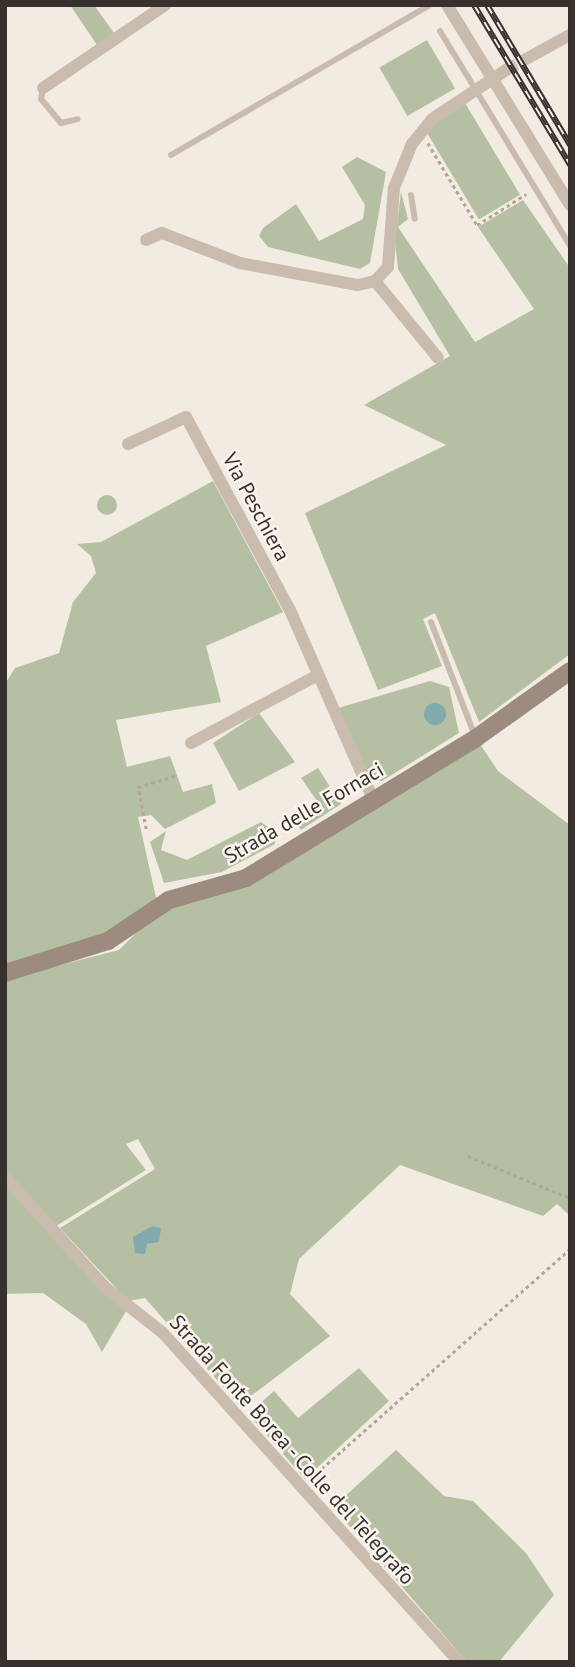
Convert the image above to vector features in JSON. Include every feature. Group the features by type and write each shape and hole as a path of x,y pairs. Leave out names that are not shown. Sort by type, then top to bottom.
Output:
{"street":[{"path":"43,88 165,5"},
{"path":"447,5 490,79 570,205"},
{"path":"526,59 570,35"},
{"path":"146,240 162,233 240,263 358,285 375,281 388,267 394,188 421,131 472,90 506,70"},
{"path":"375,281 438,358"},
{"name":"Via Peschiera","path":"128,444 186,417 290,610 373,800"},
{"name":"Strada delle Fornaci","path":"5,972 108,941 169,900 246,878 476,738 570,671"},
{"path":"191,743 318,676"},
{"name":"Strada Fonte Borea - Colle del Telegrafo","path":"5,1177 106,1289 163,1334 459,1662"}],"lane":[{"path":"172,155 430,5"},
{"path":"440,31 472,90 570,246"},
{"path":"43,88 41,99 61,123 78,118"},
{"path":"411,195 415,219"},
{"path":"431,622 476,738"}],"path":[{"path":"421,131 477,225 523,196"},
{"path":"146,829 138,787 175,776"},
{"path":"468,1156 570,1198"},
{"path":"300,1487 570,1249"}],"green space":[{"path":"70,5 94,5 114,33 97,45"},
{"path":"427,40 455,88 407,116 379,68"},
{"path":"465,103 520,195 479,219 424,128"},
{"path":"357,157 386,172 370,263 360,269 268,247 259,236 263,228 296,204 319,241 363,219 365,205 342,167"},
{"path":"401,192 408,219 398,227 475,342 534,309 478,227 523,200 570,268 570,654 479,722 435,613 423,619 442,666 378,690 305,513 446,445 364,405 450,356 398,269 395,241"},
{"path":"213,481 283,612 206,646 221,702 116,720 127,767 170,756 183,792 212,784 216,803 165,829 151,815 138,817 157,902 97,939 5,968 5,684 15,668 59,653 73,602 96,573 91,556 77,544 101,542"},
{"path":"107,495 114,498 117,505 114,512 107,515 100,512 97,505 100,498"},
{"path":"430,681 449,687 459,733 382,781 367,779 338,708"},
{"path":"259,713 295,762 239,791 213,743"},
{"path":"476,738 498,771 570,825 570,1216 557,1204 543,1216 400,1165 299,1259 290,1294 330,1336 239,1405 145,1298 128,1301 60,1228 155,1169 138,1139 126,1144 146,1170 53,1228 126,1311 102,1352 86,1324 43,1293 5,1294 5,979 119,950 157,912 200,896"},
{"path":"318,768 341,804 301,830 294,820 320,805 301,778"},
{"path":"261,822 275,832 275,844 222,872 164,883 150,842 166,831 161,850 187,860"},
{"path":"359,1368 389,1401 305,1479 248,1414 274,1391 298,1418"},
{"path":"396,1450 444,1496 473,1501 526,1553 554,1595 499,1662 467,1662 333,1507"}],"water":[{"path":"435,703 443,706 446,714 443,722 435,725 427,722 424,714 427,706"},
{"path":"152,1226 161,1228 159,1242 147,1244 145,1254 135,1253 133,1237"}],"tunnel":[{"path":"506,70 526,59"}],"railway":[{"path":"474,5 570,165"},
{"path":"487,5 570,145"}]}
